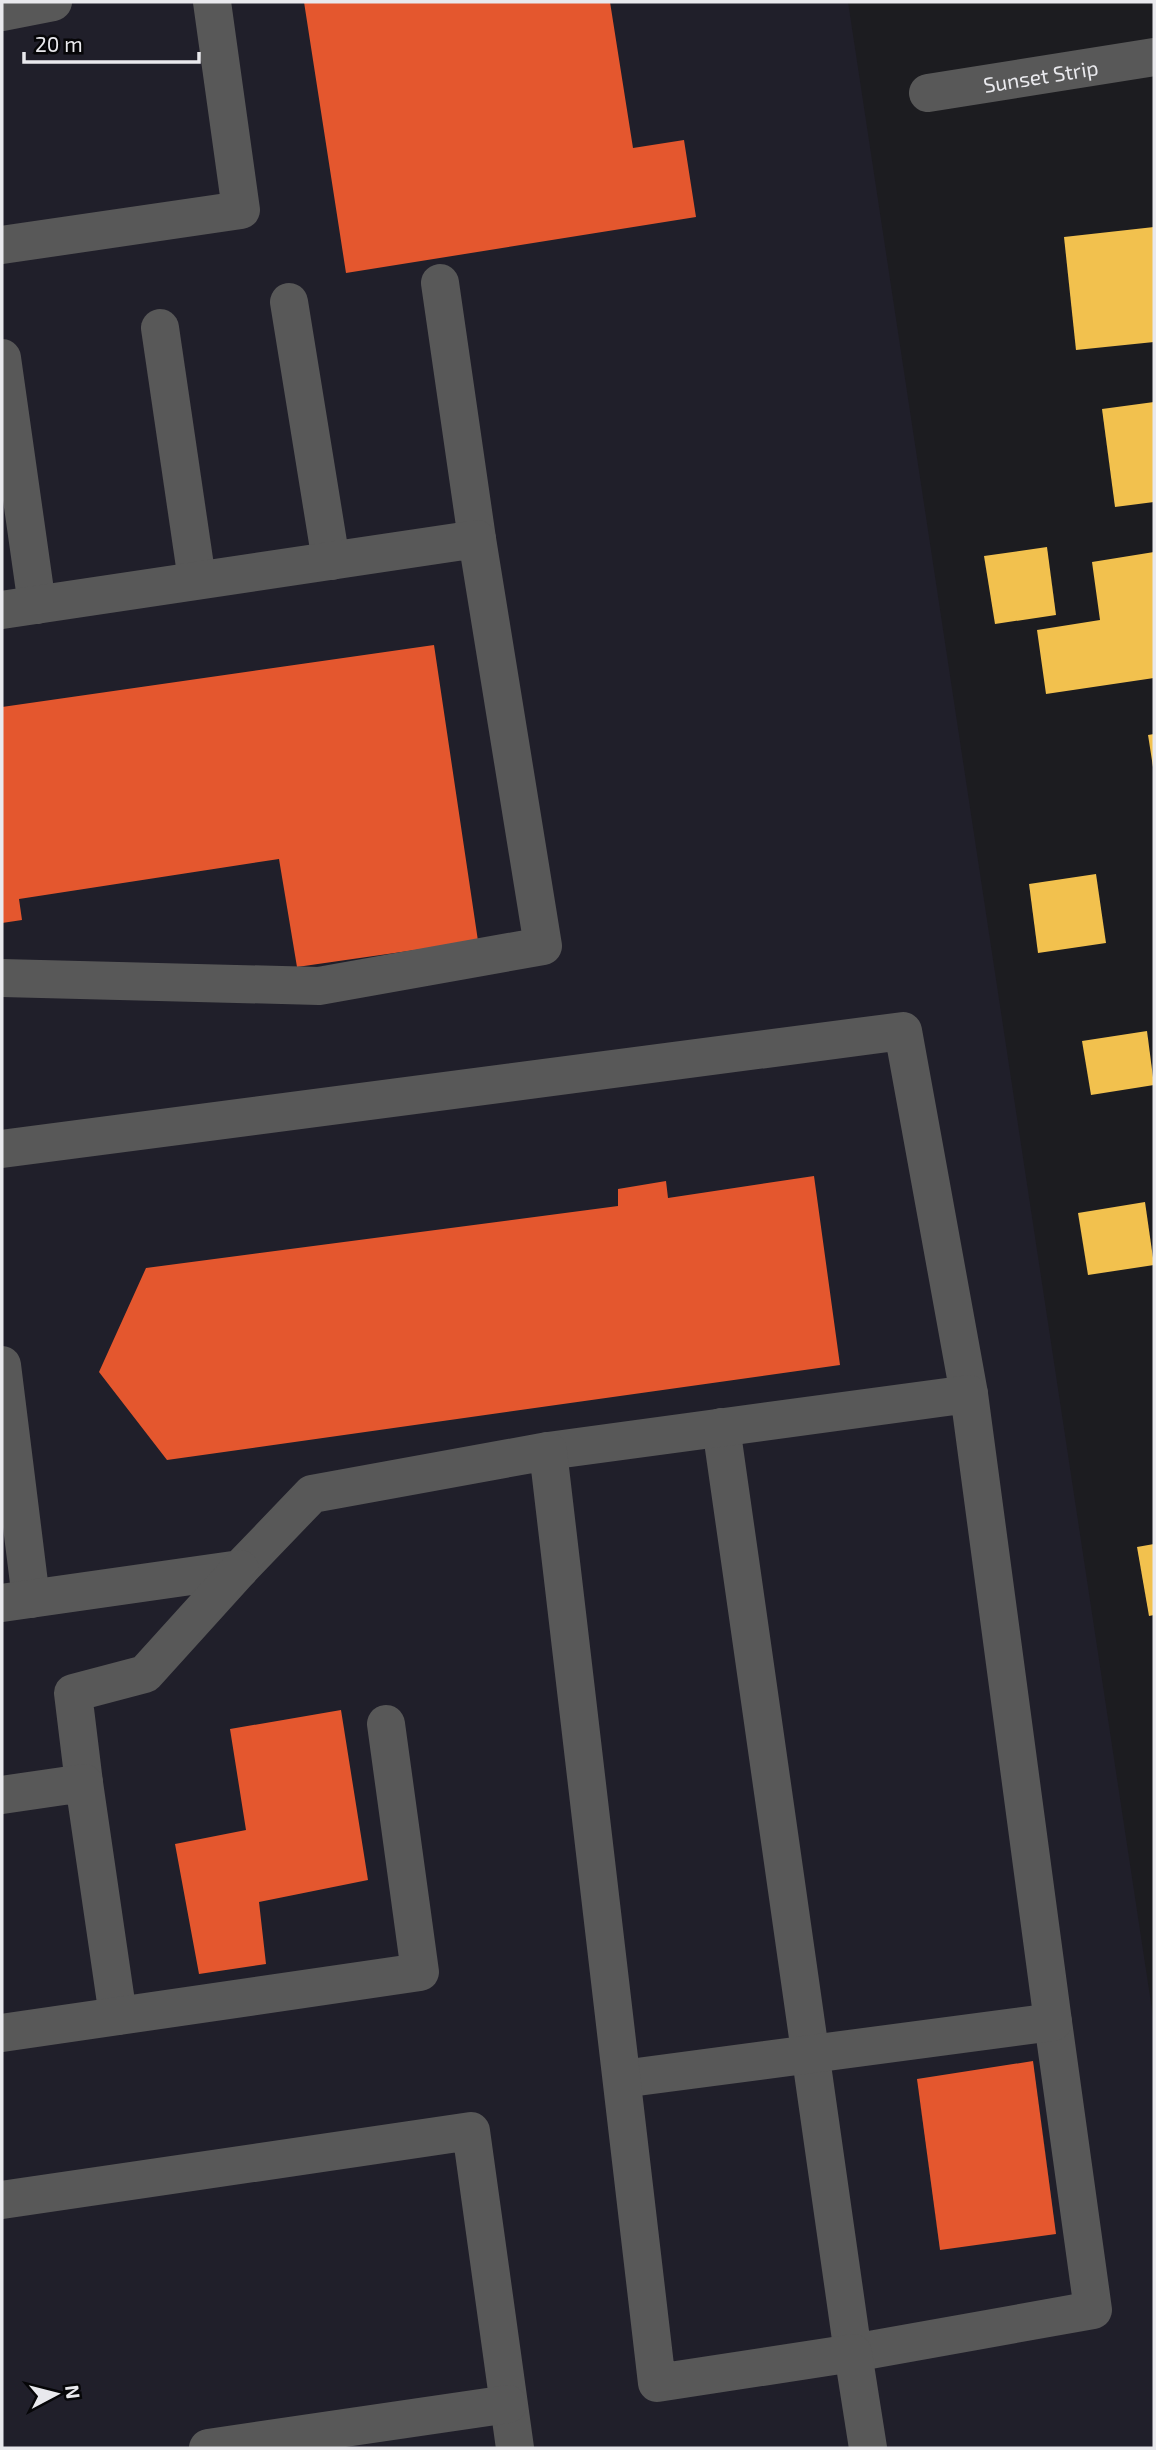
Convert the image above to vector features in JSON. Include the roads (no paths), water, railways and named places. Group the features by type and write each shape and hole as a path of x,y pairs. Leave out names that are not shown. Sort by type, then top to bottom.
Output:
{"street":[{"path":"2,12 53,2"},
{"path":"2,246 241,210 212,2"},
{"name":"Sunset Strip","path":"928,93 1154,57"},
{"path":"2,978 319,986 543,946 477,539 440,283"},
{"path":"289,302 331,561"},
{"path":"160,328 197,580"},
{"path":"2,358 19,607 477,539"},
{"path":"2,1149 903,1031 969,1394 1093,2310 853,2353 657,2383 548,1451"},
{"path":"2,1365 17,1601 240,1569"},
{"path":"118,2016 84,1783 74,1693 145,1674 312,1494 548,1451 969,1394"},
{"path":"721,1427 868,2448"},
{"path":"2,2033 420,1972 386,1724"},
{"path":"2,1795 84,1783"},
{"path":"622,2079 1053,2022"},
{"path":"2,2200 471,2131 514,2448"},
{"path":"208,2448 508,2404"}]}
